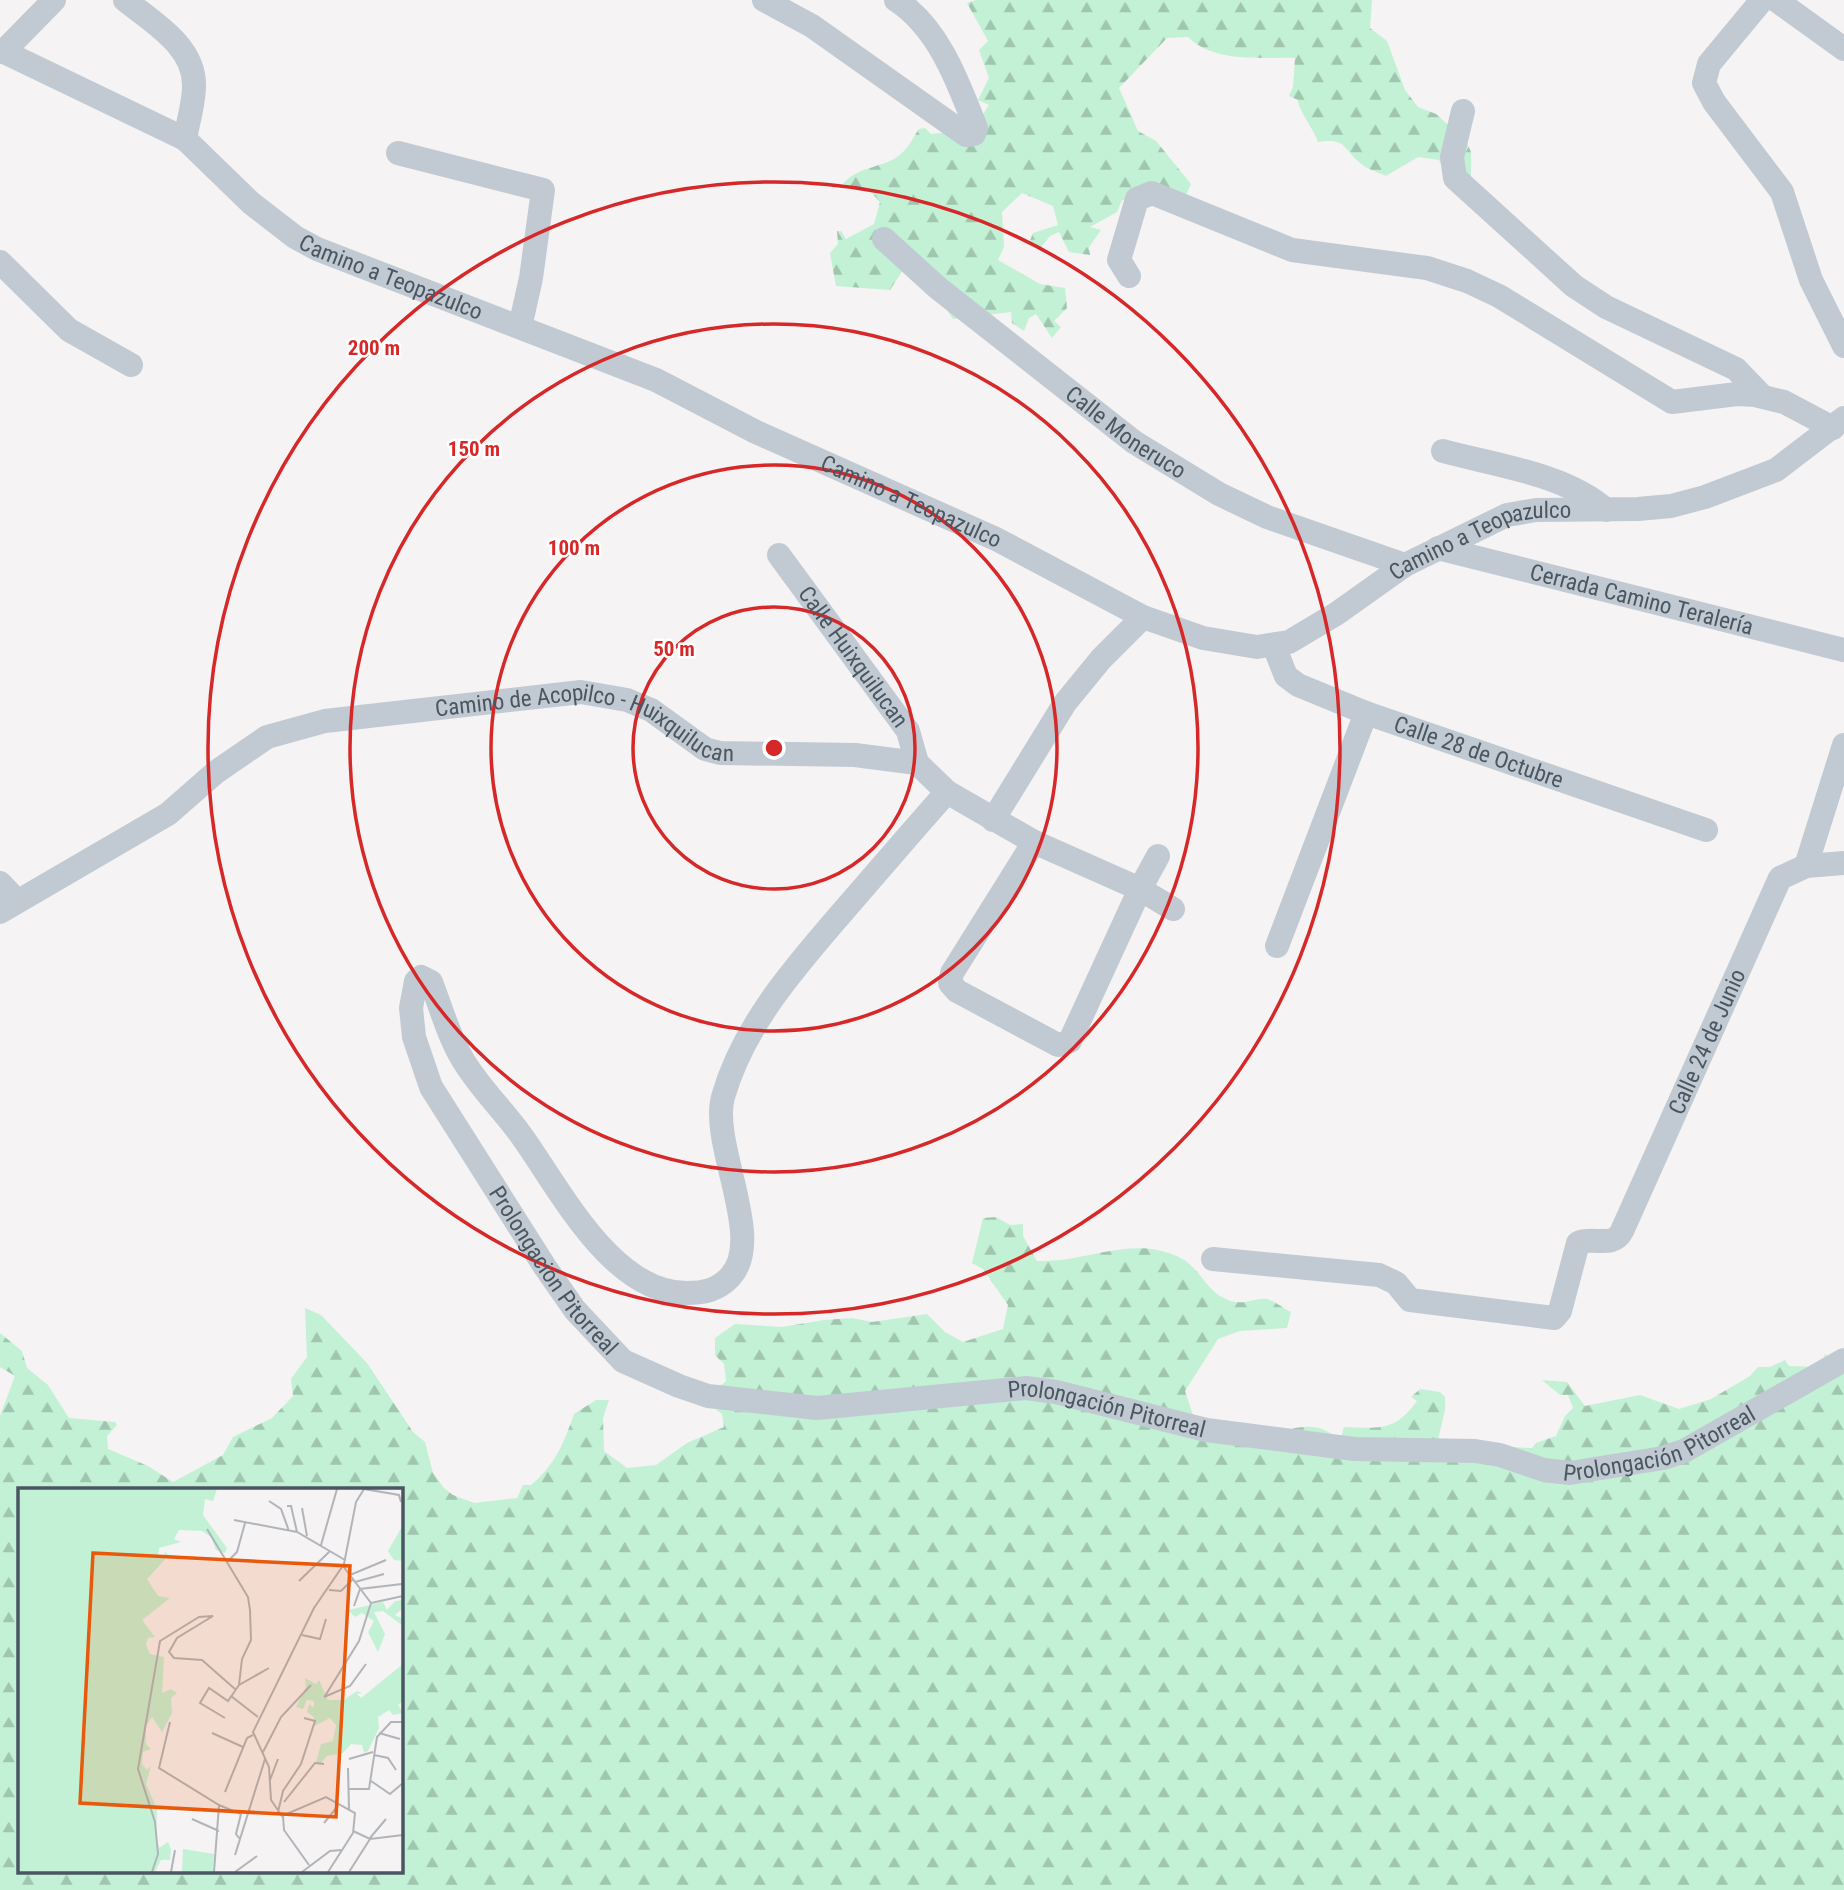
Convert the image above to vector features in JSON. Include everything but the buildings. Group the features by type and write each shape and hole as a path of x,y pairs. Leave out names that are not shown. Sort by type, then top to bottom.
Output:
{"street":[{"path":"1,51 54,0"},
{"path":"125,0 176,41 190,63 194,87 186,139"},
{"path":"764,0 813,26 970,136 976,128 957,80 924,26 896,0"},
{"path":"1762,0 1709,64 1704,83 1714,102 1782,192 1811,280 1844,346"},
{"path":"1776,0 1844,49"},
{"name":"Camino a Teopazulco","path":"1,51 186,139 251,203 295,237 352,265 628,368 686,394 756,432 885,487 1049,565 1143,617 1203,638 1257,647 1289,642 1336,614 1405,565 1507,515 1536,510 1671,506 1745,484 1776,470 1839,423"},
{"path":"1463,111 1452,157 1455,178 1573,286 1606,307 1736,369 1762,396"},
{"path":"398,153 543,190 531,278 520,327"},
{"path":"1129,276 1119,260 1137,199 1152,193 1292,250 1427,268 1467,281 1499,296 1672,402 1737,394 1762,396 1839,423"},
{"name":"Calle Moneruco","path":"884,239 937,288 1134,442 1219,494 1267,517 1309,534 1405,565"},
{"path":"0,262 69,330 131,365"},
{"path":"1443,451 1570,486 1591,496 1606,510"},
{"name":"Cerrada Camino Teralería","path":"1438,548 1844,650"},
{"name":"Calle Huixquilucan","path":"779,555 908,731 917,763"},
{"path":"993,820 1065,703 1101,659 1143,617"},
{"name":"Calle 28 de Octubre","path":"1274,646 1278,664 1286,676 1298,685 1366,713 1706,830"},
{"name":"Camino de Acopilco - Huixquilucan","path":"5,899 58,881 169,814 216,772 267,737 361,715 581,692 627,700 651,710 705,749 720,753 845,754 917,763"},
{"path":"1277,946 1366,713"},
{"path":"1844,745 1806,866 1844,863"},
{"path":"917,763 947,792 1032,846 1140,889 1173,909"},
{"name":"Prolongación Pitorreal","path":"947,792 796,965 768,1004 743,1048 723,1098 721,1124 739,1217 740,1257 732,1275 710,1291 677,1293 653,1286 633,1275 592,1237 520,1133 464,1062 431,982 426,978 416,981 412,990 414,1037 431,1087 568,1299 605,1345 623,1361 708,1396 770,1404 851,1406 1026,1388 1056,1392 1167,1422 1219,1432 1354,1448 1475,1451 1500,1455 1544,1470 1570,1473 1663,1458 1684,1451 1844,1360"},
{"path":"1032,846 953,973 950,983 957,990 1053,1043 1065,1045 1070,1041 1158,856"},
{"name":"Calle 24 de Junio","path":"1213,1259 1380,1275 1396,1283 1410,1300 1554,1318 1560,1311 1578,1243 1586,1240 1609,1242 1620,1237 1775,886 1784,873 1806,866"}],"green space":[{"path":"976,0 1372,0 1370,28 1387,41 1405,90 1418,107 1436,114 1466,141 1471,152 1471,178 1446,172 1439,160 1418,157 1386,176 1363,165 1339,143 1318,142 1298,100 1289,96 1293,87 1295,58 1224,55 1199,45 1188,37 1167,38 1119,88 1138,131 1156,141 1191,184 1184,200 1122,200 1117,212 1090,227 1101,230 1089,247 1090,255 1069,252 1059,232 1050,236 1039,250 1029,243 1033,233 1058,225 1053,206 1022,193 1002,212 1004,247 998,260 1040,284 1065,288 1067,308 1054,321 1061,327 1052,338 1036,314 1029,318 1024,331 1012,323 1011,312 953,319 947,310 903,270 890,290 836,286 830,253 838,244 837,231 841,231 846,239 874,224 880,202 870,191 843,184 856,173 888,162 902,153 919,129 925,128 931,134 973,130 989,105 978,100 989,78 979,50 988,41 967,3"},
{"path":"996,1217 1010,1225 1023,1224 1023,1236 1037,1261 1055,1261 1123,1249 1157,1250 1184,1260 1224,1298 1235,1302 1260,1299 1273,1301 1291,1312 1287,1328 1240,1331 1218,1339 1185,1391 1194,1418 1252,1434 1308,1427 1329,1432 1340,1441 1344,1427 1385,1426 1401,1418 1417,1401 1411,1397 1420,1389 1440,1392 1445,1397 1445,1410 1437,1444 1532,1448 1536,1443 1556,1436 1565,1416 1573,1408 1568,1395 1560,1395 1542,1380 1567,1382 1585,1406 1640,1395 1679,1409 1711,1399 1750,1376 1758,1367 1770,1367 1785,1360 1789,1366 1821,1367 1825,1354 1836,1361 1844,1355 1844,1890 0,1890 0,1416 15,1376 0,1367 0,1333 22,1351 27,1368 48,1385 69,1418 115,1422 117,1425 107,1436 108,1449 148,1466 173,1482 223,1455 233,1437 272,1418 293,1396 291,1379 307,1357 305,1308 321,1315 367,1363 413,1432 425,1442 433,1473 444,1488 453,1495 474,1503 517,1498 523,1485 531,1485 553,1461 574,1414 596,1400 609,1400 603,1418 604,1451 627,1468 656,1465 687,1443 724,1427 722,1414 713,1407 714,1392 726,1381 724,1364 715,1355 715,1338 735,1324 782,1327 824,1320 852,1318 872,1322 927,1314 945,1332 963,1342 1003,1329 1008,1305 983,1269 972,1263 983,1218"}]}
